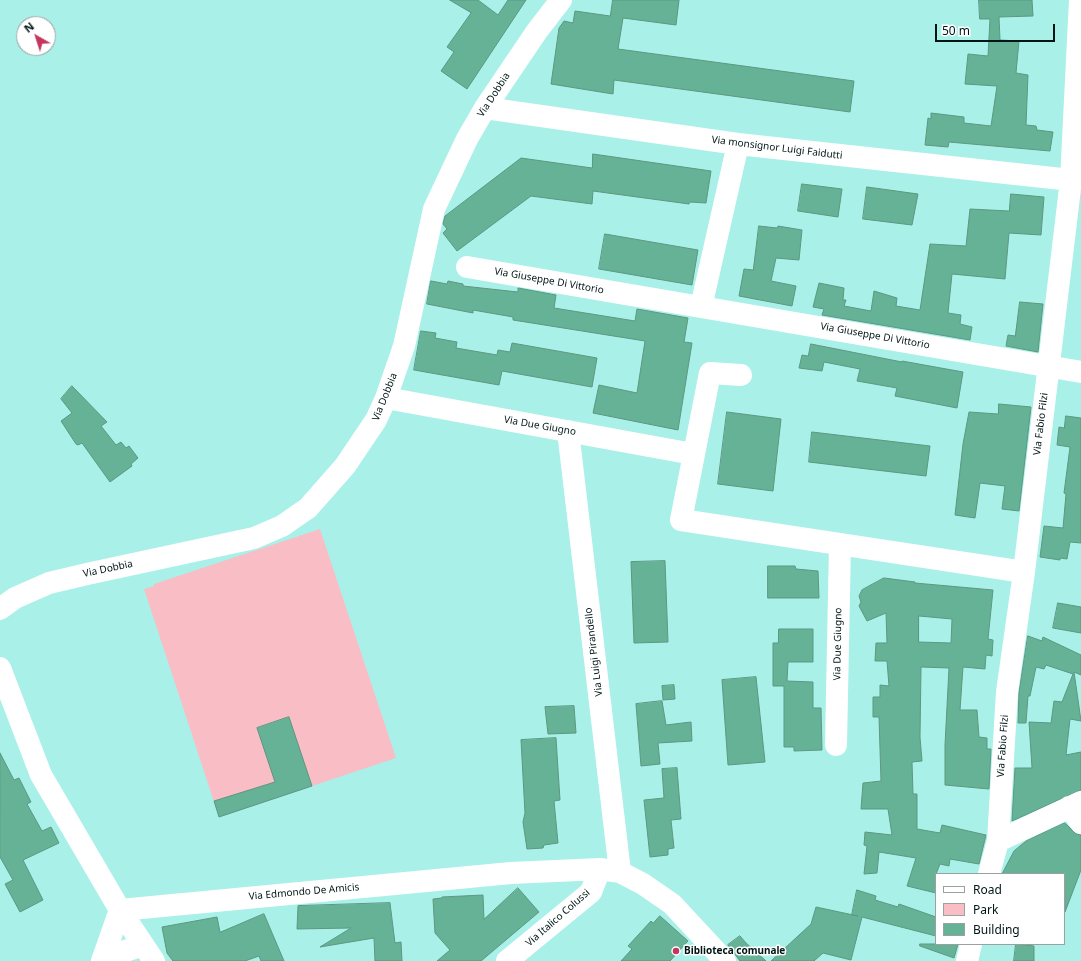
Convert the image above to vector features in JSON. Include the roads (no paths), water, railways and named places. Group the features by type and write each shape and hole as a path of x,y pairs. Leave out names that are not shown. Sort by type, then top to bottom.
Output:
{"street":[{"name":"Via Dobbia","path":"0,609 15,598 49,583 254,538 282,526 308,508 345,466 376,420 386,398 404,346 434,209 467,139 484,108 536,31 561,0"},
{"name":"Via Fabio Filzi","path":"988,873 998,840 1007,692 1024,572 1071,180 1076,2"},
{"name":"Via monsignor Luigi Faidutti","path":"484,108 738,144 1071,180"},
{"path":"701,307 738,144"},
{"name":"Via Giuseppe Di Vittorio","path":"467,267 1081,372"},
{"path":"741,375 710,373 681,520 1024,572"},
{"name":"Via Due Giugno","path":"386,398 694,454"},
{"name":"Via Luigi Pirandello","path":"568,431 610,871"},
{"name":"Via Due Giugno","path":"836,745 840,544"},
{"path":"0,668 41,775 120,910 149,953 104,959 120,910"},
{"path":"998,840 1077,811"},
{"name":"Via Edmondo De Amicis","path":"120,910 511,873 610,871 643,884 672,904 725,961"},
{"name":"Via Italico Colussi","path":"508,961 591,892 610,871"},
{"path":"967,961 971,945"}],"place":[{"name":"Biblioteca comunale","path":"676,951"}]}
